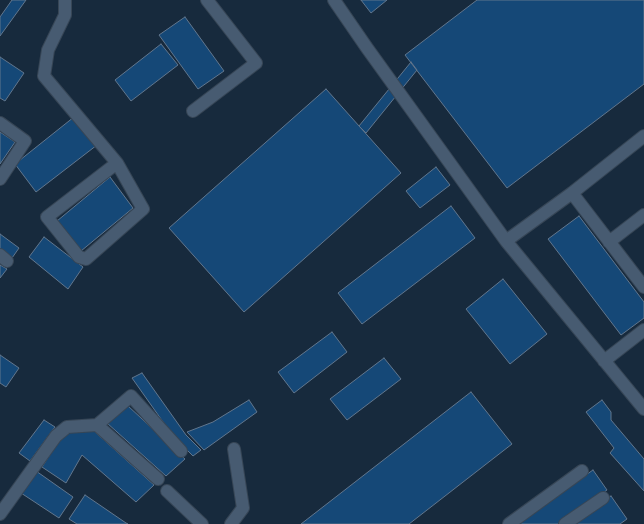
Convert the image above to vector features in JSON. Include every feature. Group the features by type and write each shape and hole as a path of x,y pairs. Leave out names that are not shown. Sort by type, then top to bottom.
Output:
{"lane":[{"path":"65,0 65,15 48,50 44,76 117,163 144,209 86,259 79,257 47,217 117,163"},
{"path":"193,111 256,63 207,0"},
{"path":"334,0 506,241 644,409"},
{"path":"0,123 25,141 0,180"},
{"path":"506,241 572,193 644,136"},
{"path":"572,193 644,287"},
{"path":"609,242 644,215"},
{"path":"604,361 644,330"},
{"path":"0,514 56,436 67,427 97,425 131,396 180,451"},
{"path":"97,425 158,479"},
{"path":"231,524 243,508 234,449"},
{"path":"509,524 582,471"},
{"path":"168,491 202,524"},
{"path":"565,524 603,498"}],"building":[{"path":"12,0 26,0 0,36 0,17"},
{"path":"361,0 387,0 371,13"},
{"path":"477,0 644,0 644,84 507,188 405,55"},
{"path":"185,17 224,71 198,89 159,35"},
{"path":"161,44 178,65 131,101 115,80"},
{"path":"0,57 24,73 5,101 0,98"},
{"path":"411,62 417,70 366,133 359,126"},
{"path":"326,89 401,173 244,312 169,228"},
{"path":"74,117 97,145 36,192 15,164"},
{"path":"0,132 15,142 0,164"},
{"path":"436,167 450,185 420,208 406,191"},
{"path":"110,177 133,208 81,251 57,221"},
{"path":"451,206 475,238 362,324 338,293"},
{"path":"579,216 644,302 644,318 621,335 548,239"},
{"path":"0,234 19,248 12,258 0,249"},
{"path":"44,237 83,267 68,289 29,257"},
{"path":"0,265 7,269 0,278"},
{"path":"503,279 547,334 510,364 466,309"},
{"path":"332,332 347,352 294,393 278,372"},
{"path":"0,355 19,368 6,387 0,383"},
{"path":"384,358 401,379 347,420 330,399"},
{"path":"142,373 186,435 201,450 193,456 173,436 132,378"},
{"path":"471,392 512,444 409,524 301,524"},
{"path":"249,400 257,412 204,450 187,432 213,422"},
{"path":"602,400 611,412 611,420 644,459 644,491 610,453 614,448 586,412"},
{"path":"127,405 185,459 166,476 107,423"},
{"path":"44,420 55,427 30,461 19,453"},
{"path":"73,428 94,431 154,485 136,502 82,455 66,483 42,467 62,436 66,436"},
{"path":"593,470 607,490 560,524 516,524"},
{"path":"36,471 73,497 59,518 21,493"},
{"path":"85,495 128,524 77,524 69,519"},
{"path":"611,496 627,519 620,524 573,524"}]}
